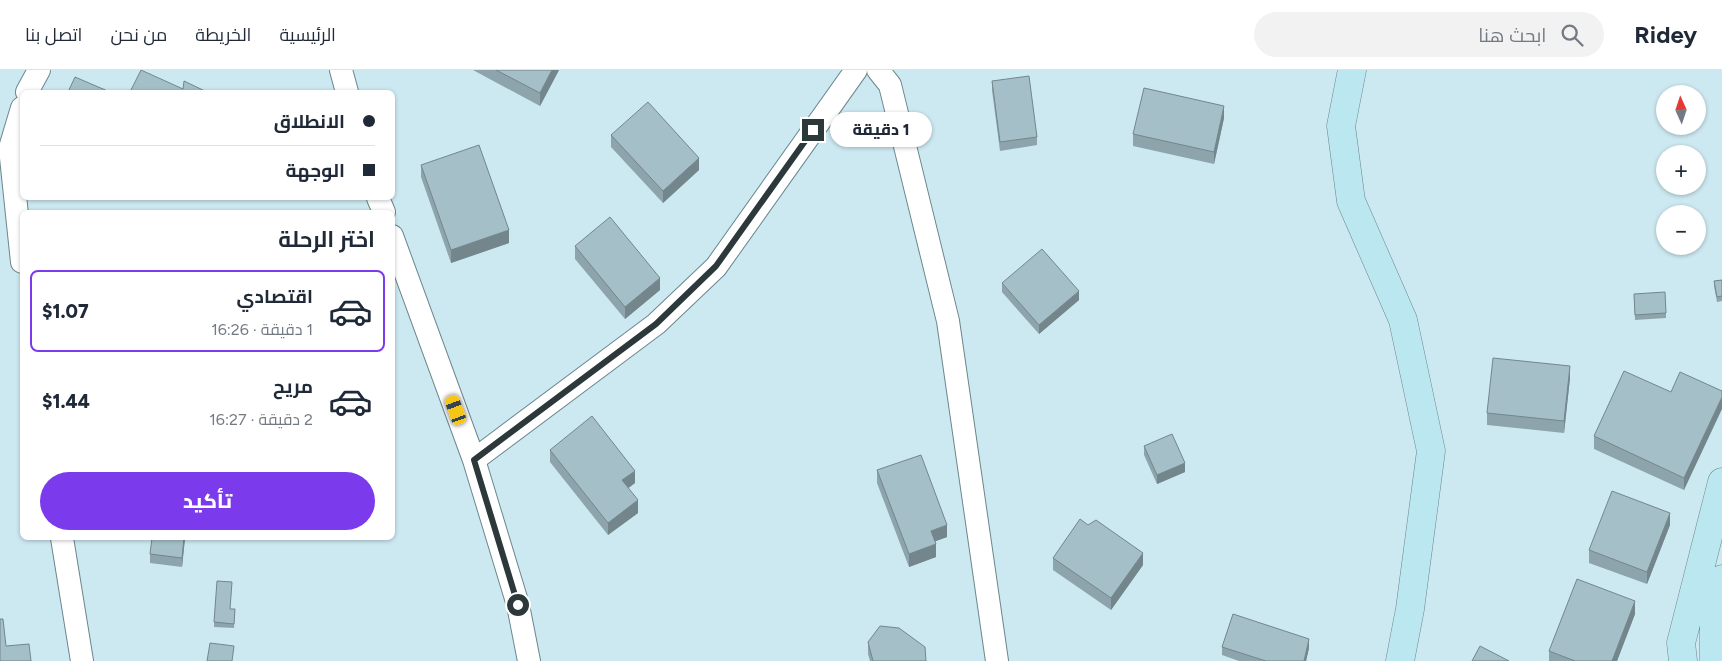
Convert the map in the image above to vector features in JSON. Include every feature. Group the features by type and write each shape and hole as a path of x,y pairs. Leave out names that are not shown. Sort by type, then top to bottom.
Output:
{"street":[{"path":"28,90 40,70"},
{"path":"341,70 346,90"},
{"path":"474,460 656,324 716,266 856,70"},
{"path":"878,70 890,85 948,321 997,661"},
{"path":"1352,70 1341,126 1352,201 1404,320 1431,452 1410,610 1400,661"},
{"path":"20,115 10,148 20,243"},
{"path":"395,244 474,460 518,605 530,661"},
{"path":"1683,661 1681,644 1722,482"},
{"path":"62,540 82,661"},
{"path":"1714,661 1714,605 1722,579"}],"building":[{"path":"141,70 183,89 184,81 203,90 131,90"},
{"path":"496,70 552,70 540,93"},
{"path":"1029,76 1037,137 1000,142 992,81"},
{"path":"75,77 105,90 69,90"},
{"path":"1144,88 1224,106 1214,152 1133,134"},
{"path":"648,102 699,158 663,191 611,135"},
{"path":"479,145 509,230 451,250 421,165"},
{"path":"610,217 660,278 625,307 575,246"},
{"path":"1042,249 1079,291 1039,325 1002,283"},
{"path":"1722,280 1722,296 1717,297 1714,281"},
{"path":"1665,292 1666,313 1635,315 1634,294"},
{"path":"1493,358 1570,366 1564,421 1487,413"},
{"path":"1624,371 1671,392 1680,372 1722,391 1722,397 1684,478 1594,436"},
{"path":"592,416 635,471 622,480 638,500 608,523 550,450"},
{"path":"1172,434 1185,463 1157,475 1144,446"},
{"path":"921,455 947,525 931,531 936,544 909,554 877,470"},
{"path":"1612,491 1670,513 1647,572 1589,550"},
{"path":"1080,519 1088,525 1096,520 1143,553 1111,598 1053,558"},
{"path":"152,540 184,540 182,558 150,554"},
{"path":"1577,579 1635,601 1612,661 1575,661 1549,651"},
{"path":"217,581 232,582 230,609 235,609 234,624 214,622"},
{"path":"1233,614 1309,639 1304,661 1266,661 1222,647"},
{"path":"0,619 3,619 6,646 29,644 31,661 0,661"},
{"path":"880,626 899,628 925,647 926,661 873,661 868,642"},
{"path":"210,643 234,646 232,661 207,661"},
{"path":"1480,646 1509,661 1472,661"}],"route":[{"path":"518,605 474,460 656,324 716,266 813,130"}]}
